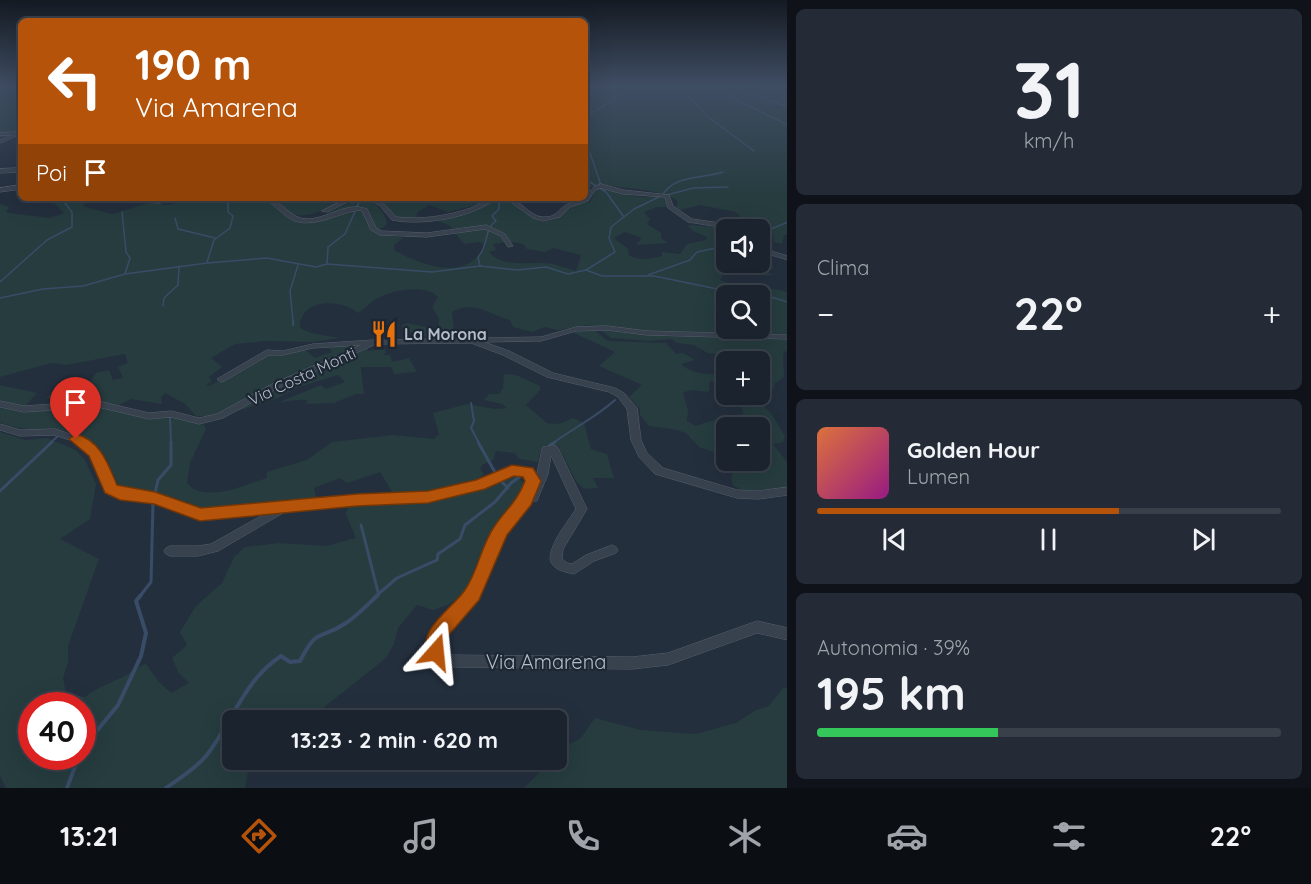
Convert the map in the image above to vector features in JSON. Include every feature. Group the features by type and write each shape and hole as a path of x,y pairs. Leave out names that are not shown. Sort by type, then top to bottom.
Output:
{"street":[{"path":"0,134 18,133"},
{"path":"0,142 18,134"},
{"path":"0,171 18,170"},
{"path":"0,190 18,187"},
{"path":"588,196 593,189 598,187 627,192 659,193 667,196 670,207 687,220 716,224"},
{"path":"272,201 288,215 299,220 313,221 362,208 366,211 373,229 380,233 430,234 486,227 503,235 510,246"},
{"path":"288,215 308,218 346,201"},
{"path":"375,201 382,205 391,218 427,221 481,206 490,201"},
{"path":"512,201 534,217 543,219 558,216 568,206 585,201"},
{"path":"770,253 787,258"},
{"name":"Via Costa Monti","path":"0,404 24,409 98,404 149,416 171,414 199,421 211,419 375,342 541,339 576,329 607,328 647,333 787,337"},
{"path":"470,341 506,353 550,375 617,392 632,408 636,440 647,461 659,471 737,494 758,495 787,491"},
{"path":"221,379 267,352 283,353 313,346 375,342"},
{"name":"Via Amarena","path":"0,427 10,432 54,432 76,439 90,447 96,455 110,489 120,494 155,498 200,514 428,497 480,485 518,469 530,473 533,481 525,501 500,531 473,594 437,636 436,652 442,659 458,663 632,663 668,659 757,627 787,634"},
{"path":"516,512 520,512 531,501 543,474 547,449 553,448 582,509 557,548 556,561 564,567 574,569 590,558 612,550"},
{"path":"170,551 214,548 289,506"}],"green space":[{"path":"0,122 18,122 18,131 0,133"},
{"path":"588,122 787,122 787,235 784,235 782,244 774,242 770,232 770,219 740,219 741,217 736,212 700,205 680,210 676,207 678,202 665,195 600,185 588,189"},
{"path":"603,188 639,197 660,195 665,198 667,207 657,207 644,212 650,219 647,224 661,233 661,238 668,243 639,245 636,243 641,240 640,237 624,232 614,238 628,249 629,255 637,258 658,257 662,256 662,252 680,254 687,244 706,240 707,237 693,231 688,226 716,227 716,273 724,273 720,280 735,285 716,285 716,333 648,332 586,325 559,330 544,327 533,332 513,327 510,320 481,309 467,307 452,312 454,332 452,336 425,337 401,326 407,323 436,329 439,326 439,318 432,307 438,297 425,290 416,289 397,291 379,297 358,313 351,308 332,303 313,306 306,311 300,328 311,333 339,338 314,342 266,341 235,344 211,358 222,367 209,377 212,381 206,385 209,386 271,353 304,349 315,358 332,352 327,345 367,343 216,416 196,416 185,404 165,393 161,397 162,404 131,399 119,405 46,398 51,393 65,394 70,389 80,389 86,381 91,381 96,373 109,370 113,380 123,378 118,367 128,363 125,354 66,365 51,363 0,377 0,204 9,207 6,212 9,213 50,218 64,213 54,201 89,201 83,205 85,207 113,214 148,203 169,205 182,201 269,201 291,220 308,223 324,218 329,211 356,201 369,201 379,208 386,219 387,224 376,233 403,238 394,245 394,250 417,261 442,268 467,264 477,257 485,246 480,242 464,244 450,226 438,221 483,207 494,201 506,201 539,221 549,221 580,204 590,202 596,189","holes":["511,242 523,244 527,249 545,252 553,248 581,255 576,271 545,263 511,263 495,258 489,252 496,250 493,244"]},
{"path":"274,201 341,201 308,215 290,213"},
{"path":"377,201 484,201 448,212 429,205 417,213 416,219 396,217"},
{"path":"753,273 773,275 763,275"},
{"path":"770,289 787,292 787,334 770,334"},
{"path":"599,329 716,339 787,339 787,350 783,354 784,377 775,383 770,391 770,351 707,353 694,345 677,343 671,339 649,341 611,338"},
{"path":"594,330 608,341 666,343 676,354 683,353 695,360 681,364 689,370 716,374 716,382 710,381 709,392 690,390 683,393 688,410 687,421 696,426 716,419 716,453 699,447 687,434 678,430 649,426 640,415 640,409 629,397 642,385 599,366 615,352 572,332"},
{"path":"367,348 368,351 385,349 386,352 383,355 390,355 392,362 409,358 417,372 394,374 391,367 361,367 364,394 356,394 334,403 306,404 308,400 279,402 321,385 326,389 345,382 338,375 296,388 280,397 229,414 274,389"},
{"path":"504,374 516,375 540,386 540,390 526,405 547,423 559,424 573,418 584,423 591,449 607,454 614,478 593,478 598,488 584,489 576,481 558,446 549,444 541,449 538,462 520,459 514,453 496,451 493,460 482,465 480,469 484,474 477,479 440,491 413,495 393,493 380,472 347,483 340,478 314,488 317,500 313,501 262,502 205,509 173,497 121,488 102,451 88,439 76,434 24,429 0,422 0,408 22,411 94,405 155,418 180,418 204,425 206,429 190,463 187,483 194,489 204,492 225,491 267,478 267,472 307,460 332,442 393,435 434,439 439,434 433,413 467,404 495,409 507,408 502,404 484,400 489,394 499,394 503,388"},
{"path":"0,385 37,393 25,406 0,402"},
{"path":"741,405 762,405 772,415 785,436 783,442 773,444 787,462 787,488 743,491 733,485 731,478 734,471 770,471 770,417 723,417 743,414"},
{"path":"0,432 26,440 47,438 76,450 85,460 96,484 90,519 60,539 99,559 68,646 68,662 63,678 66,692 18,692 18,770 96,770 96,692 93,692 138,667 146,664 159,682 171,693 189,683 178,672 172,658 187,645 180,632 196,606 222,583 234,557 245,547 278,543 326,546 356,538 346,514 349,504 431,501 517,476 525,485 477,562 466,591 448,605 433,610 417,605 398,628 394,644 386,658 321,710 222,710 222,770 250,770 245,788 6,788 0,776"},
{"path":"783,688 787,688 787,788 524,788 540,770 567,770 567,745 580,739 595,718 641,730 695,734 736,723 756,710 769,706"}],"waterway":[{"path":"715,122 754,151"},
{"path":"781,122 787,125"},
{"path":"0,136 10,135"},
{"path":"590,153 600,182 598,186"},
{"path":"662,196 667,189 681,181 723,172"},
{"path":"588,181 606,192 624,217"},
{"path":"667,195 693,188 728,187"},
{"path":"624,217 634,209 661,196"},
{"path":"0,282 47,240 72,227 72,212 63,201"},
{"path":"207,262 214,240 230,228 233,216 228,212 230,201"},
{"path":"327,264 328,247 345,234 360,201"},
{"path":"480,266 478,257 484,247 489,228 496,221 492,216 499,209 499,201"},
{"path":"122,212 126,252 130,258 125,274"},
{"path":"586,270 615,252 609,238 611,227 624,217"},
{"path":"175,218 178,229 215,238"},
{"path":"770,229 787,222"},
{"path":"648,275 690,260 697,252 716,248"},
{"path":"179,267 267,258 316,267 327,264"},
{"path":"327,264 432,272 480,266"},
{"path":"293,321 290,291 298,265"},
{"path":"480,266 517,270 546,267 568,274 586,270"},
{"path":"125,274 179,267"},
{"path":"163,306 164,298 178,285 179,267"},
{"path":"586,270 602,276 654,276 727,291 757,293 787,302"},
{"path":"0,298 43,289 83,286 125,274"},
{"path":"553,443 615,400"},
{"path":"471,403 474,421 471,428 479,443"},
{"path":"170,417 171,443"},
{"path":"50,443 57,437"},
{"path":"0,491 52,442"},
{"path":"478,442 496,474"},
{"path":"549,446 555,442"},
{"path":"154,498 158,480 171,465 171,443"},
{"path":"507,487 522,475"},
{"path":"499,479 507,487"},
{"path":"376,596 397,578 437,560 438,554 460,539 465,525 495,502 507,487"},
{"path":"140,596 151,582 153,503"},
{"path":"361,525 378,592"},
{"path":"96,732 118,705 141,656 146,633 136,601 141,595"},
{"path":"166,788 206,756 248,689 268,666 281,656 290,662 300,661 315,638 350,620 378,595"},
{"path":"67,788 74,770"}],"place":[{"name":"La Morona","path":"384,334"}],"route":[{"path":"76,439 90,447 96,455 110,489 120,494 155,498 189,512 200,514 262,507 428,497 480,485 515,469 528,472 533,481 525,501 500,531 473,594 443,627 435,640 436,652"}]}
